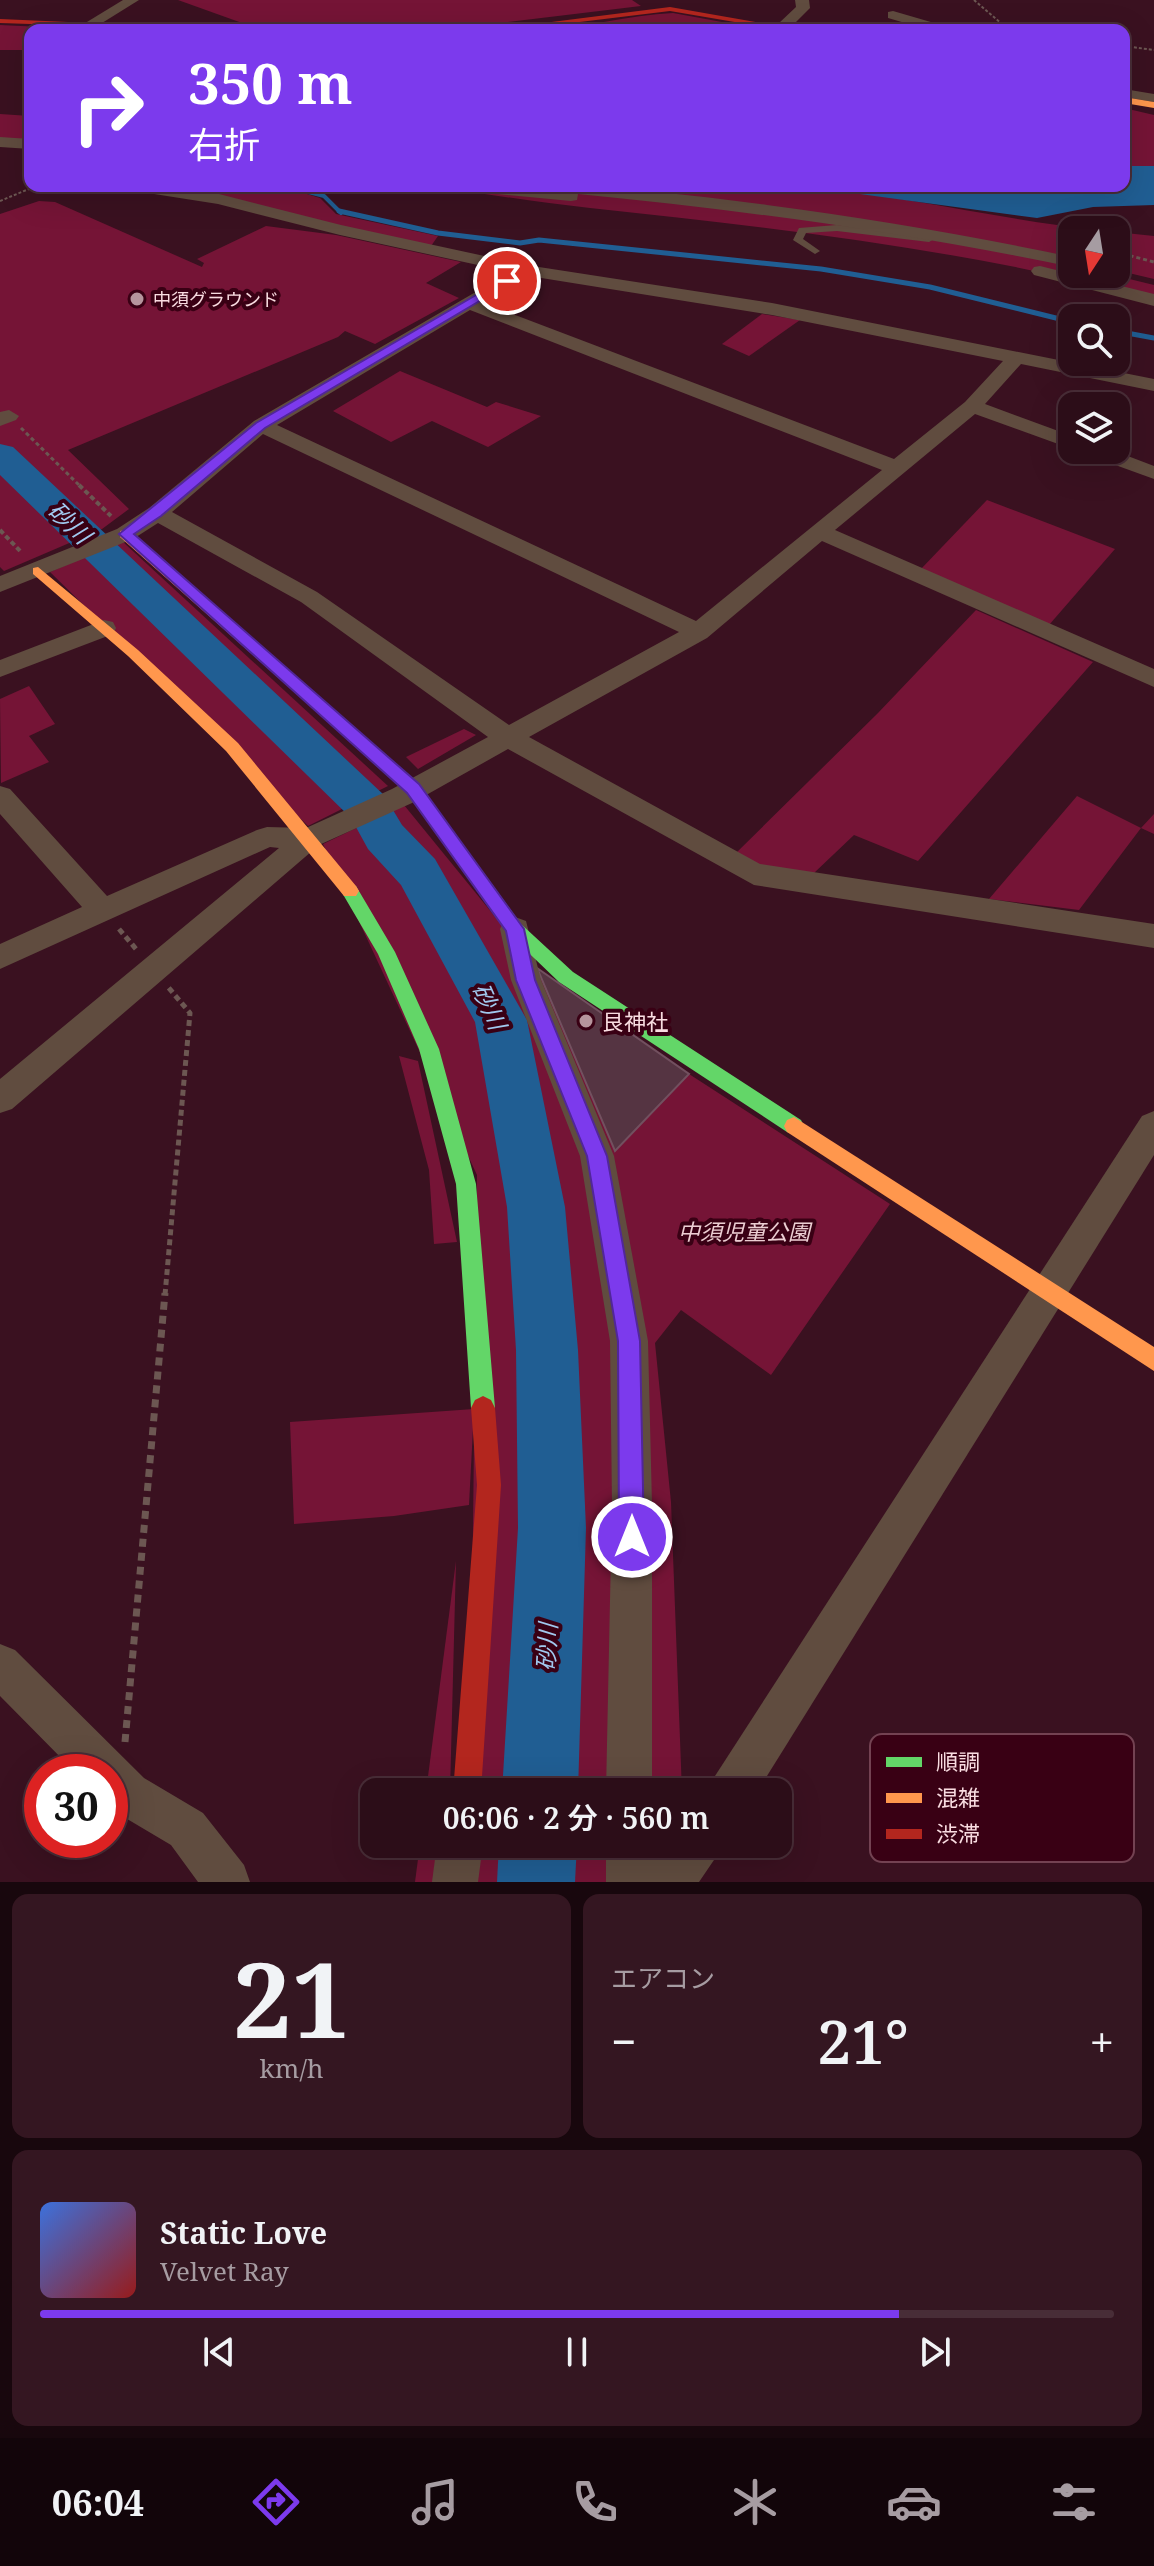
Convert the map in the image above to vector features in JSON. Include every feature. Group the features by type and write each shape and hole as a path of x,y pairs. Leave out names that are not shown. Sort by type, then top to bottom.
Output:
{"street":[{"path":"91,24 132,0"},
{"path":"793,24 803,8 802,0"},
{"path":"561,24 628,12 670,9 760,24"},
{"path":"893,15 923,24"},
{"path":"0,21 67,24"},
{"path":"1130,94 1154,98"},
{"path":"1130,101 1154,105"},
{"path":"0,142 24,144"},
{"path":"174,192 219,199 340,230 526,270 772,309 1154,385"},
{"path":"529,192 633,202 668,198"},
{"path":"610,192 795,212 1058,259"},
{"path":"928,236 1019,266 1154,300"},
{"path":"0,585 125,534 157,513 261,425 526,270"},
{"path":"1130,275 1141,277"},
{"path":"468,303 897,468"},
{"path":"0,1099 309,838 407,792 698,632 972,406 1017,357"},
{"path":"972,406 1058,438"},
{"path":"261,425 698,632"},
{"path":"1130,464 1154,473"},
{"path":"157,513 309,597 507,737 754,874 1154,936"},
{"path":"820,532 1154,679"},
{"path":"125,534 407,792 515,929 566,977 1154,1360"},
{"path":"38,571 232,747 309,838 344,881 386,952 429,1049 466,1184 489,1485 468,1778"},
{"path":"0,669 104,628"},
{"path":"0,796 102,910"},
{"path":"0,957 267,837 309,838"},
{"path":"515,929 526,980 597,1156 629,1341 632,1505 629,1778"},
{"path":"740,1778 1154,1126"},
{"path":"0,1665 88,1754"},
{"path":"128,1789 187,1829 227,1882"},
{"path":"455,1882 458,1858"},
{"path":"629,1858 629,1882"},
{"path":"650,1882 685,1864 689,1858"}],"lane":[{"path":"815,251 798,240 802,230 837,228 928,236"}],"path":[{"path":"974,0 1002,24"},
{"path":"1130,47 1154,50"},
{"path":"0,201 24,191"},
{"path":"1130,256 1154,262"},
{"path":"5,418 106,510 125,534"},
{"path":"102,910 190,1013 114,1754"}],"green space":[{"path":"178,0 632,0 641,6 491,24 245,24"},
{"path":"673,13 733,24 592,24"},
{"path":"0,25 24,26 24,50 0,50"},
{"path":"1130,109 1154,115 1154,166 1130,166"},
{"path":"0,114 24,116 24,140 0,138"},
{"path":"174,192 300,192 320,198 336,214 438,236 431,246"},
{"path":"466,192 579,192 891,230 1058,262 1058,276 944,254 732,224"},
{"path":"640,192 853,192 877,195 1058,225 1058,257 716,200"},
{"path":"39,201 55,202 202,267 204,263 197,259 266,226 336,235 461,262 426,283 459,298 375,344 345,331 338,337 68,450 129,509 102,529 4,571 0,567 0,214"},
{"path":"1130,233 1154,236 1154,279 1130,273"},
{"path":"1130,279 1154,285 1154,299 1109,288 1130,288"},
{"path":"762,314 800,320 749,356 722,344"},
{"path":"400,371 487,407 496,402 541,416 488,447 432,421 391,442 333,411"},
{"path":"987,500 1115,549 1049,625 920,570"},
{"path":"122,541 388,786 308,826 50,572"},
{"path":"976,610 1093,662 918,861 854,835 814,873 761,867 736,853 878,713"},
{"path":"29,686 55,724 29,736 49,762 1,783 0,699"},
{"path":"464,729 476,735 418,769 406,757"},
{"path":"1077,796 1141,828 1079,910 989,899"},
{"name":"中須児童公園","path":"404,805 537,968 615,1151 689,1074 890,1204 771,1375 681,1310 655,1343 671,1502 681,1778 470,1778 477,1175 323,844"},
{"path":"1154,814 1154,834 1141,828"},
{"path":"399,1056 418,1061 457,1242 434,1244 429,1170"},
{"path":"474,1409 469,1505 394,1516 294,1524 290,1422"},
{"path":"456,1561 450,1778 428,1778"},
{"path":"418,1858 441,1858 438,1882 415,1882"},
{"path":"464,1858 681,1858 681,1882 461,1882"}],"water":[{"path":"1130,166 1154,166 1154,205 1093,207 1037,218 845,192 1130,192"}],"building":[{"name":"艮神社","path":"537,968 689,1074 615,1151"}],"waterway":[{"path":"308,192 324,196 339,211"},
{"path":"339,211 438,233 520,243 539,240 821,269 930,287 1058,319"},
{"path":"1130,334 1154,338"},
{"name":"砂川","path":"0,455 368,807 385,837 418,872 501,1020 536,1207 547,1350 552,1528 541,1778"},
{"name":"砂川","path":"536,1882 537,1858"}],"traffic: fast":[{"path":"350,891 386,952 429,1049 466,1184 483,1408"},
{"path":"496,903 515,929 566,977 794,1126"}],"traffic: slow":[{"path":"1130,101 1154,105"},
{"path":"125,534 413,788 496,903"},
{"path":"38,571 133,653 232,747 350,891"},
{"path":"794,1126 1154,1360"}],"traffic: jam":[{"path":"544,24 670,9 761,24"},
{"path":"0,21 68,24"},
{"path":"468,1778 489,1485 483,1408"}],"place":[{"name":"中須グラウンド","path":"137,299"},
{"name":"艮神社","path":"586,1021"}],"route":[{"path":"507,281 261,425 157,513 125,534 413,788 515,929 526,980 597,1156 629,1341 632,1537"}]}
